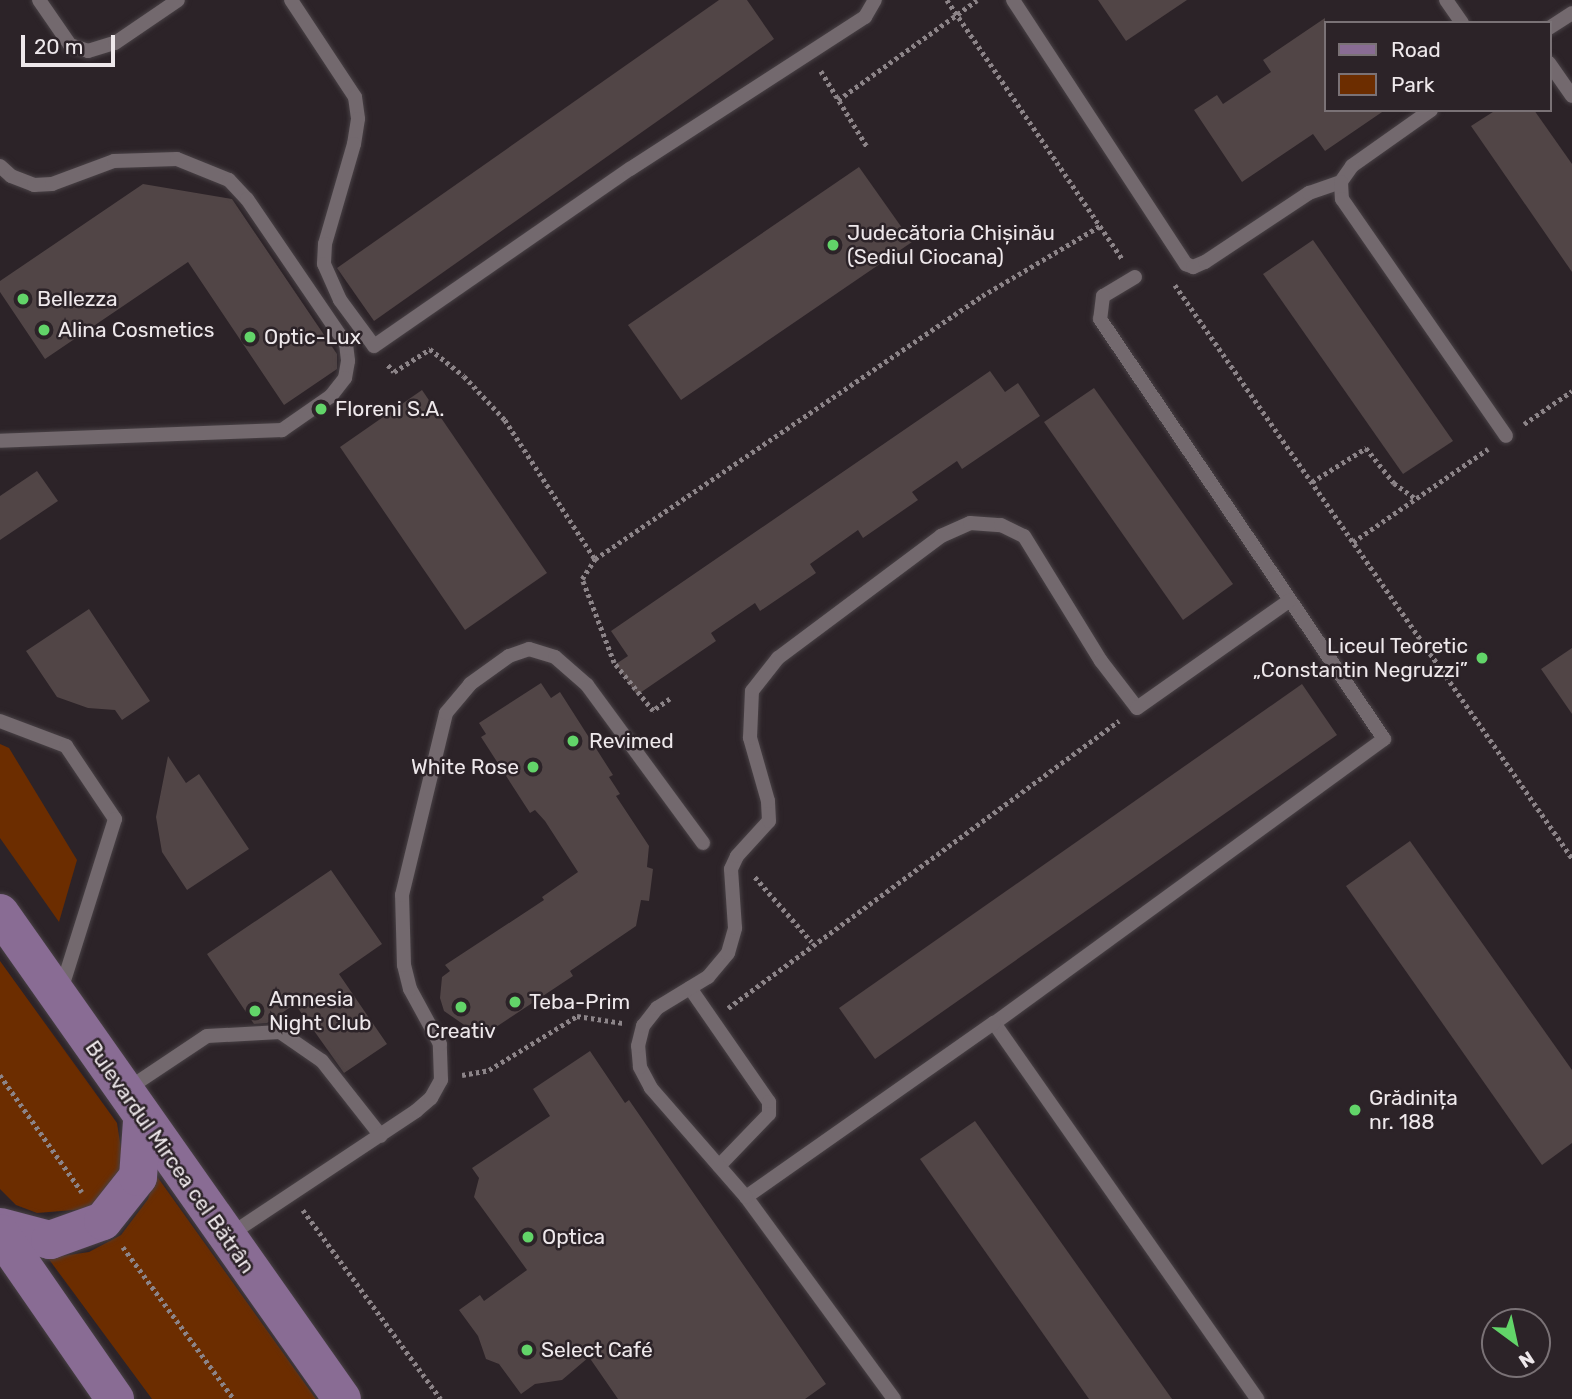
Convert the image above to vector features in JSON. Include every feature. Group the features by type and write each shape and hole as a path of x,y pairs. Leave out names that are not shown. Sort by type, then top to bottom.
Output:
{"main road":[{"name":"Bulevardul Mircea cel Bătrân","path":"0,913 133,1106 342,1399"},
{"path":"0,1227 50,1240 103,1221 138,1177 133,1106"},
{"path":"0,1233 115,1399"}],"lane":[{"path":"39,0 70,45 89,51 115,43 178,0"},
{"path":"290,0 355,97 356,132 325,244 324,264 340,300 374,346 630,169 865,17 875,0"},
{"path":"1013,0 1186,264 1193,267 1205,262 1309,193 1341,181 1352,166 1428,112"},
{"path":"1446,0 1461,21"},
{"path":"1551,27 1572,13"},
{"path":"1551,66 1572,96"},
{"path":"0,166 11,176 34,185 52,184 114,161 177,159 229,180 247,199 346,344 348,361 345,378 331,396 282,430 0,441"},
{"path":"1341,181 1342,199 1352,218 1506,436"},
{"path":"746,1196 994,1023 1384,739 1100,319 1103,296 1135,277"},
{"path":"894,1399 746,1196 651,1088 640,1067 638,1046 643,1026 657,1008 708,977 728,953 735,928 729,887 737,856 769,821 748,718 752,691 760,675 941,536 970,523 1001,525 1024,536 1101,661 1137,708 1290,600"},
{"path":"227,1237 381,1136 431,1098 441,1080 440,1044 410,989 404,965 402,895 446,713 470,684 509,656 529,649 555,657 587,685 703,843"},
{"path":"0,721 66,746 115,819 59,998"},
{"path":"690,988 769,1102 769,1114 719,1167"},
{"path":"994,1023 1257,1399"},
{"path":"133,1106 206,1036 280,1032 322,1061 381,1136"}],"path":[{"path":"947,0 1135,277"},
{"path":"838,100 976,0"},
{"path":"810,52 868,148"},
{"path":"670,699 653,711 614,663 582,579 595,559 982,296 1100,226"},
{"path":"1170,278 1572,858"},
{"path":"374,346 394,372 430,349 464,376 505,419 595,559"},
{"path":"1353,542 1572,391"},
{"path":"1312,482 1366,448 1394,483 1416,499"},
{"path":"713,1019 812,942 1137,708"},
{"path":"737,856 812,942"},
{"path":"441,1080 489,1070 577,1016 643,1026"},
{"path":"0,1075 91,1204"},
{"path":"292,1195 441,1399"},
{"path":"118,1241 234,1399"}],"green space":[{"path":"0,744 9,748 77,860 59,922 0,838"},
{"path":"0,961 117,1123 122,1155 119,1174 104,1195 86,1209 37,1213 16,1205 0,1189"},
{"path":"156,1175 316,1399 152,1399 48,1258 89,1252 121,1235 148,1199"}],"building":[{"path":"719,0 747,0 774,39 374,321 337,268"},
{"path":"1098,0 1187,0 1126,41"},
{"path":"1325,18 1324,112 1382,112 1325,151 1313,134 1242,182 1194,110 1217,95 1223,104 1271,72 1263,60"},
{"path":"1493,112 1535,112 1572,164 1572,272 1471,126"},
{"path":"859,167 912,242 681,400 628,325"},
{"path":"143,184 232,199 337,354 337,369 284,405 188,262 45,359 0,292 0,281"},
{"path":"1313,240 1453,441 1403,474 1263,274"},
{"path":"990,371 1005,392 1018,383 1040,416 962,469 957,461 912,492 918,500 863,538 858,530 810,564 816,573 760,611 755,603 711,633 716,641 637,695 616,664 628,656 611,631"},
{"path":"1094,388 1233,584 1183,620 1044,422"},
{"path":"422,390 547,573 465,630 340,447"},
{"path":"37,471 58,501 0,540 0,496"},
{"path":"89,609 150,701 122,720 115,710 88,708 57,697 26,651"},
{"path":"1572,648 1572,714 1541,669"},
{"path":"541,683 551,698 560,692 613,775 609,777 620,794 616,796 649,846 647,867 653,869 649,901 641,900 636,926 570,971 573,976 490,1031 484,1023 473,1031 444,1011 440,998 442,977 450,971 445,965 544,900 542,897 578,872 545,821 535,810 530,813 481,737 486,734 479,723"},
{"path":"1302,684 1337,735 875,1059 839,1008"},
{"path":"168,756 186,783 199,774 249,849 187,890 162,852 156,817"},
{"path":"1410,841 1572,1070 1572,1143 1542,1165 1346,886"},
{"path":"331,870 382,944 339,974 387,1044 344,1073 295,1004 267,1023 254,1024 207,954"},
{"path":"590,1051 625,1103 629,1100 826,1384 805,1399 618,1399 589,1357 562,1380 535,1384 521,1394 499,1364 486,1359 478,1336 459,1310 480,1295 484,1301 527,1270 474,1197 479,1178 472,1168 550,1116 533,1089"},
{"path":"975,1121 1172,1399 1089,1399 920,1159"}],"place":[{"name":"Judecătoria Chișinău (Sediul Ciocana)","path":"833,245"},
{"name":"Bellezza","path":"23,299"},
{"name":"Alina Cosmetics","path":"44,330"},
{"name":"Optic-Lux","path":"250,337"},
{"name":"Floreni S.A.","path":"321,409"},
{"name":"Liceul Teoretic „Constantin Negruzzi”","path":"1482,658"},
{"name":"Revimed","path":"573,741"},
{"name":"White Rose","path":"533,767"},
{"name":"Teba-Prim","path":"515,1002"},
{"name":"Creativ","path":"461,1007"},
{"name":"Amnesia Night Club","path":"255,1011"},
{"name":"Grădinița nr. 188","path":"1355,1110"},
{"name":"Optica","path":"528,1237"},
{"name":"Select Café","path":"527,1350"}]}
